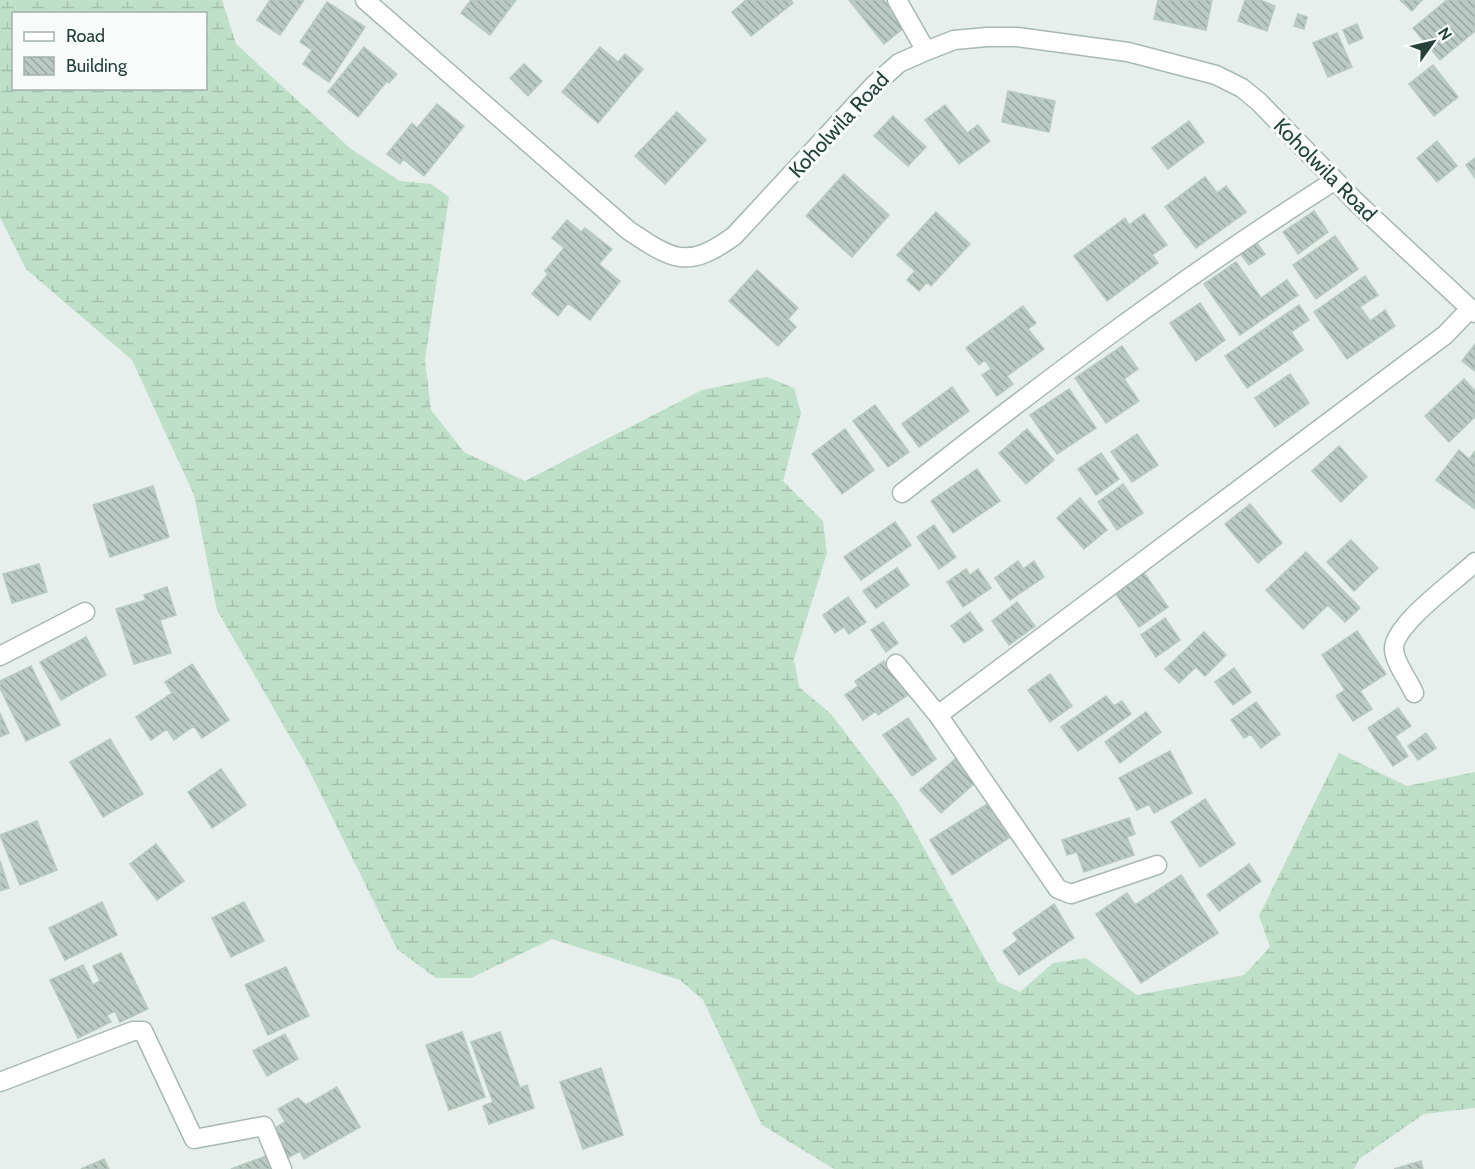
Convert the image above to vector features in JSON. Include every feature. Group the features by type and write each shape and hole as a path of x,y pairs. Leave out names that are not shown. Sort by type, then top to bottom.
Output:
{"street":[{"name":"Koholwila Road","path":"365,0 628,230 658,250 681,259 712,251 734,236 874,85 899,63 954,40 1017,37 1128,52 1205,72 1242,88 1334,181 1472,311"},
{"path":"897,0 926,51"},
{"path":"902,493 1121,325 1245,237 1334,181"},
{"path":"938,715 1445,335 1472,311"},
{"path":"1414,693 1394,651 1396,637 1415,616 1475,562"},
{"path":"0,656 85,612"},
{"path":"896,664 938,715 1058,889 1071,894 1157,865"},
{"path":"0,1082 133,1031 143,1031 194,1138 264,1126 282,1169"}],"green space":[{"path":"0,0 222,0 236,44 351,149 400,181 431,184 449,197 425,360 431,410 464,452 525,481 702,390 767,377 794,388 801,413 783,481 823,521 827,553 794,659 799,687 831,714 899,803 998,982 1020,992 1053,963 1086,958 1137,995 1244,975 1270,947 1259,916 1339,753 1407,786 1475,772 1475,1108 1424,1114 1359,1159 1354,1169 834,1169 762,1125 703,1000 680,980 552,939 471,978 436,978 397,949 308,768 217,610 194,495 132,360 26,269 0,217"}],"building":[{"path":"270,0 304,0 280,35 257,20"},
{"path":"471,0 516,0 490,35 461,13"},
{"path":"746,0 791,0 793,3 751,36 732,12"},
{"path":"849,0 884,0 905,27 884,44"},
{"path":"1158,0 1212,0 1206,30 1154,19"},
{"path":"1245,0 1260,0 1275,6 1267,31 1238,21"},
{"path":"1400,0 1422,0 1412,11"},
{"path":"1447,0 1475,0 1475,31 1440,60 1413,28"},
{"path":"327,2 365,27 329,82 303,64 312,50 300,42"},
{"path":"1298,14 1307,17 1304,29 1294,26"},
{"path":"1357,24 1363,38 1349,44 1343,30"},
{"path":"1337,33 1352,67 1328,77 1313,43"},
{"path":"364,47 397,74 389,83 387,81 358,117 328,92"},
{"path":"600,47 618,62 625,54 643,69 598,123 562,92"},
{"path":"524,64 542,81 528,96 510,78"},
{"path":"1433,65 1458,97 1434,116 1409,84"},
{"path":"1008,91 1055,101 1049,132 1002,122"},
{"path":"437,104 464,126 424,176 403,159 400,164 387,154 412,123 417,128"},
{"path":"945,105 967,133 978,125 990,141 959,164 925,120"},
{"path":"677,112 706,140 665,184 635,156"},
{"path":"893,116 926,147 908,166 874,136"},
{"path":"1189,121 1204,142 1168,169 1152,148"},
{"path":"1437,141 1457,166 1437,182 1417,158"},
{"path":"1475,158 1475,178 1466,165"},
{"path":"844,174 889,215 852,257 806,216"},
{"path":"1205,177 1217,193 1226,186 1246,212 1196,248 1165,207"},
{"path":"1314,211 1328,232 1298,254 1283,232"},
{"path":"936,212 970,244 931,286 927,282 919,291 907,280 915,271 897,255"},
{"path":"1144,214 1167,245 1152,255 1158,263 1107,301 1074,256 1125,218 1129,225"},
{"path":"567,220 581,232 585,228 612,249 599,264 620,281 590,320 568,303 558,316 532,294 548,274 545,271 564,248 552,238"},
{"path":"1335,236 1358,269 1316,299 1293,265"},
{"path":"1256,242 1265,254 1249,265 1240,253"},
{"path":"1236,262 1261,298 1287,280 1298,295 1240,335 1204,284"},
{"path":"757,270 798,308 788,319 796,327 778,346 729,301"},
{"path":"1365,276 1378,295 1360,307 1370,321 1385,310 1395,326 1347,359 1314,312"},
{"path":"1200,303 1225,340 1196,361 1170,323"},
{"path":"1299,305 1309,320 1291,332 1303,350 1247,388 1225,356"},
{"path":"1023,306 1036,323 1028,329 1044,349 1007,376 1013,384 997,396 982,375 991,369 985,360 979,365 966,348"},
{"path":"1475,344 1475,371 1462,361"},
{"path":"1122,346 1138,369 1124,379 1139,401 1106,423 1075,378"},
{"path":"1290,374 1309,403 1275,427 1255,398"},
{"path":"1464,379 1475,391 1475,417 1449,442 1425,416"},
{"path":"952,387 969,411 919,447 902,424"},
{"path":"1069,389 1096,428 1057,454 1030,415"},
{"path":"875,405 909,452 888,467 853,421"},
{"path":"845,429 874,470 842,494 812,454"},
{"path":"1027,429 1054,460 1026,484 999,453"},
{"path":"1137,434 1158,465 1132,482 1111,452"},
{"path":"1339,446 1367,477 1341,502 1312,471"},
{"path":"1459,450 1469,459 1475,451 1475,509 1436,480"},
{"path":"1101,453 1119,479 1096,495 1078,469"},
{"path":"977,469 1000,501 953,533 931,501"},
{"path":"1123,484 1143,513 1117,530 1098,502"},
{"path":"153,486 169,537 110,557 93,505"},
{"path":"1080,498 1107,530 1084,549 1057,518"},
{"path":"1250,504 1282,543 1258,563 1225,524"},
{"path":"895,522 911,545 861,580 844,557"},
{"path":"934,525 956,557 939,569 917,537"},
{"path":"1351,540 1378,568 1354,591 1327,562"},
{"path":"1306,552 1360,608 1345,622 1328,605 1303,629 1266,590"},
{"path":"1018,561 1023,569 1034,561 1044,577 1010,600 995,578"},
{"path":"39,564 47,592 12,603 3,574"},
{"path":"897,568 909,585 876,608 863,591"},
{"path":"966,569 970,575 978,569 991,588 963,607 947,582"},
{"path":"1142,570 1168,607 1139,627 1113,590"},
{"path":"167,587 176,615 160,620 171,653 134,664 116,609 146,600 144,595"},
{"path":"848,597 866,622 849,634 844,627 835,633 823,615"},
{"path":"1017,602 1035,626 1009,645 992,621"},
{"path":"970,612 983,630 964,643 951,626"},
{"path":"1165,618 1180,640 1156,657 1141,635"},
{"path":"883,622 898,643 886,652 871,630"},
{"path":"1357,631 1386,674 1360,691 1372,709 1353,721 1336,696 1345,690 1322,655"},
{"path":"1204,632 1226,655 1205,676 1196,667 1179,683 1165,669"},
{"path":"86,637 106,675 61,700 40,662"},
{"path":"884,661 908,695 878,715 876,711 863,720 845,695 858,686 855,681"},
{"path":"192,664 229,720 202,738 194,726 174,740 167,729 151,740 136,717 172,693 165,682"},
{"path":"31,666 60,725 26,741 0,688 0,681"},
{"path":"1234,668 1251,692 1233,705 1215,682"},
{"path":"1050,674 1072,706 1050,722 1028,690"},
{"path":"1106,696 1114,706 1122,701 1131,714 1078,751 1061,727"},
{"path":"1256,702 1280,734 1261,748 1251,734 1244,738 1231,720"},
{"path":"1398,708 1411,726 1395,736 1408,756 1393,766 1368,728"},
{"path":"1146,712 1161,732 1120,763 1105,742"},
{"path":"0,713 9,733 0,737"},
{"path":"908,718 936,759 912,776 883,735"},
{"path":"1426,733 1436,748 1418,760 1408,746"},
{"path":"110,739 143,794 103,817 70,762"},
{"path":"1170,751 1192,793 1154,813 1149,804 1137,810 1119,778"},
{"path":"955,759 975,783 941,813 920,790"},
{"path":"221,769 246,805 212,828 188,792"},
{"path":"1205,799 1235,844 1200,867 1171,822"},
{"path":"987,804 1009,838 952,875 930,840"},
{"path":"1129,818 1135,834 1127,837 1134,855 1084,872 1077,852 1067,855 1062,840"},
{"path":"37,821 57,870 20,885 0,835"},
{"path":"156,844 184,881 157,900 130,864"},
{"path":"0,861 9,888 0,891"},
{"path":"1249,864 1261,881 1219,911 1207,895"},
{"path":"1181,875 1218,933 1141,983 1096,914 1127,893 1135,905"},
{"path":"102,902 117,935 65,960 49,928"},
{"path":"244,902 264,941 231,957 212,918"},
{"path":"1054,904 1074,938 1019,975 1003,951 1018,940 1013,933"},
{"path":"121,953 148,1009 120,1022 115,1011 107,1015 111,1022 78,1038 50,980 83,965 93,985 100,981 93,966"},
{"path":"286,967 309,1016 268,1035 245,985"},
{"path":"462,1032 485,1097 449,1110 426,1045"},
{"path":"500,1032 520,1088 527,1085 534,1108 489,1124 483,1106 493,1102 471,1042"},
{"path":"285,1034 298,1059 267,1076 253,1051"},
{"path":"601,1068 623,1135 583,1149 560,1082"},
{"path":"337,1087 360,1127 304,1159 300,1151 286,1159 270,1131 285,1122 278,1109 298,1098 306,1105"},
{"path":"272,1154 278,1169 231,1169"},
{"path":"104,1159 109,1169 81,1169"},
{"path":"1421,1161 1423,1169 1394,1169"}]}
